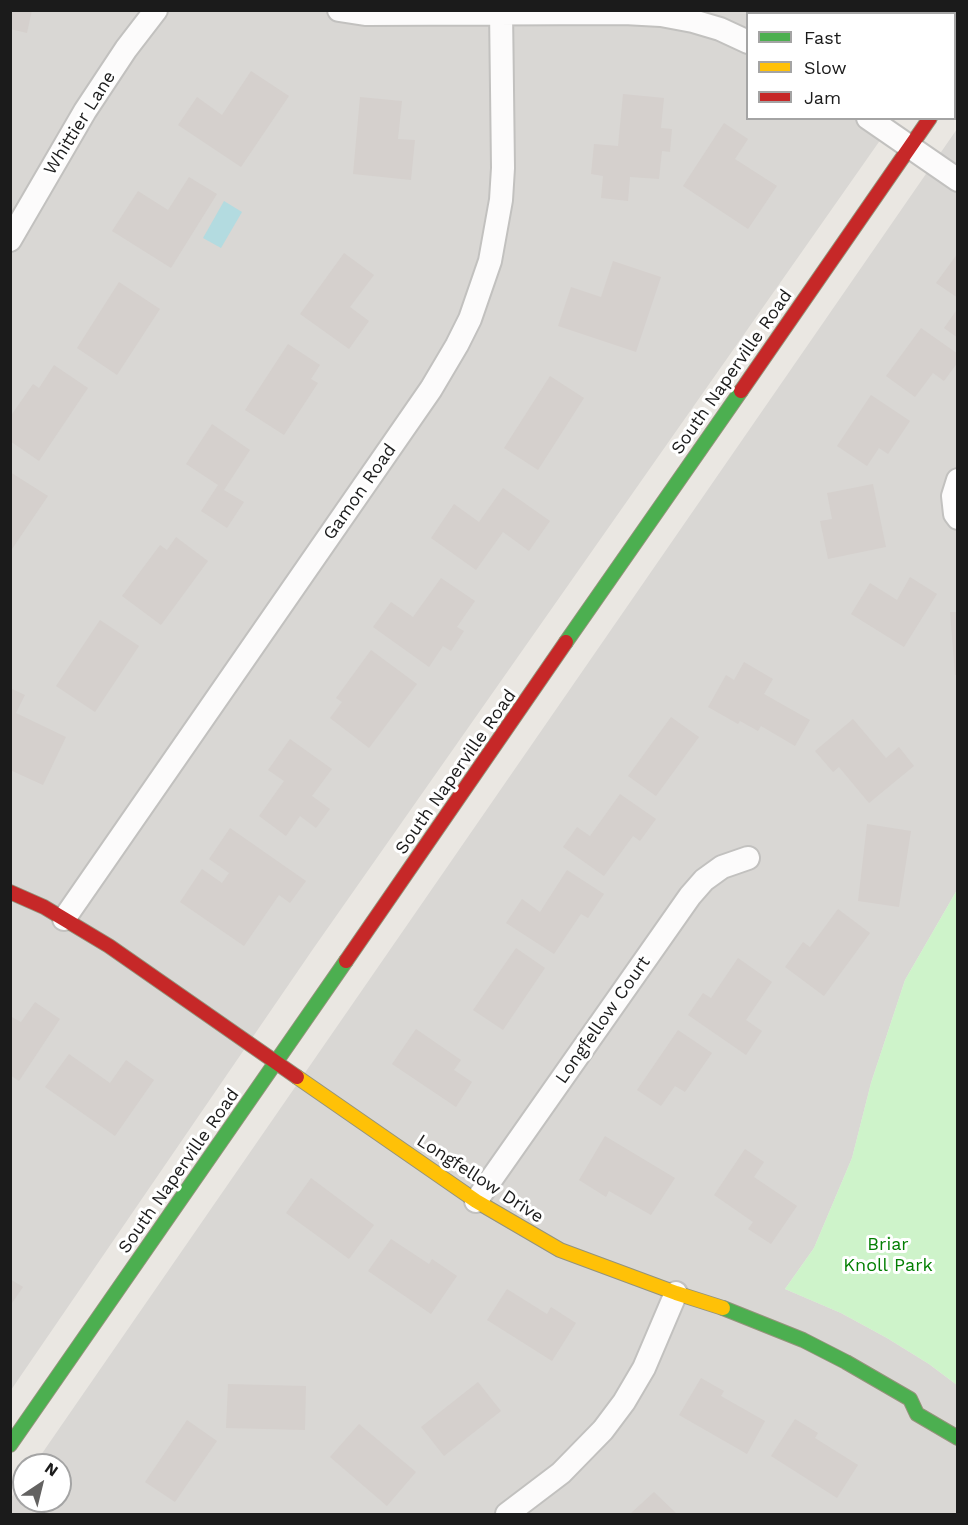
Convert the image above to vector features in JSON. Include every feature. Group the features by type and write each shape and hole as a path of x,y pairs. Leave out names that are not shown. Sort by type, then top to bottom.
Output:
{"main road":[{"name":"South Naperville Road","path":"10,1445 929,120"},
{"name":"Longfellow Drive","path":"10,892 64,918 109,946 476,1201 560,1250 676,1293 742,1314 802,1340 846,1362 910,1400 917,1414 957,1438"}],"street":[{"name":"Whittier Lane","path":"10,240 85,111 126,49 156,10"},
{"path":"339,10 365,14 501,12 661,15 720,29 746,42"},
{"name":"Gamon Road","path":"64,918 431,390 470,319 490,261 501,200 503,168 501,12"},
{"path":"871,120 957,180"},
{"path":"957,480 953,496 957,518"},
{"name":"Longfellow Court","path":"476,1201 690,896 704,880 722,867 748,858"},
{"path":"507,1515 561,1473 603,1430 624,1402 644,1368 676,1293"}],"shaded area":[{"path":"11,11 957,11 956,32 956,12 746,12 746,120 894,120 313,949 11,1390"},
{"path":"957,129 957,890 905,980 871,1083 852,1158 814,1248 785,1289 841,1313 887,1338 929,1364 957,1385 957,1514 11,1514 12,1497 12,1513 72,1513 72,1453 42,1453"}],"green space":[{"name":"Briar Knoll Park","path":"957,890 957,1385 929,1364 887,1338 841,1313 785,1289 814,1248 852,1158 871,1083 905,980"}],"water":[{"path":"224,201 242,212 221,248 203,238"}],"building":[{"path":"10,10 32,10 27,33 10,29"},
{"path":"861,10 902,10 901,12 863,12"},
{"path":"251,71 289,96 241,167 178,125 197,97 222,115"},
{"path":"623,94 664,98 661,128 672,129 670,152 662,151 659,179 630,177 628,201 601,198 603,176 591,174 594,144 618,146"},
{"path":"360,97 402,101 398,139 415,140 411,180 353,174"},
{"path":"724,123 748,139 735,159 777,186 748,229 683,186"},
{"path":"189,177 217,194 171,268 112,231 138,191 168,210"},
{"path":"344,253 374,275 350,307 369,321 349,349 300,314"},
{"path":"958,253 958,298 936,283"},
{"path":"613,261 661,277 636,352 558,326 571,287 601,297"},
{"path":"119,282 160,309 117,375 77,348"},
{"path":"958,308 958,338 944,328"},
{"path":"921,328 958,354 958,362 944,381 933,373 915,397 886,376"},
{"path":"288,344 320,365 311,379 318,383 284,435 245,410"},
{"path":"54,365 88,388 39,461 10,441 10,417 33,384 39,388"},
{"path":"550,376 584,398 538,470 504,448"},
{"path":"871,395 910,421 888,454 879,448 867,466 837,446"},
{"path":"212,424 250,450 224,490 244,502 227,528 201,511 218,485 186,464"},
{"path":"10,472 48,496 10,552"},
{"path":"873,484 886,547 828,559 820,521 832,519 827,493"},
{"path":"503,488 550,521 529,551 503,532 476,570 431,538 454,504 479,522"},
{"path":"176,537 208,561 161,625 122,596 160,545 167,550"},
{"path":"910,577 937,594 904,647 851,614 870,583 897,600"},
{"path":"441,578 475,601 457,627 464,631 451,651 443,646 429,667 373,627 391,602 413,617"},
{"path":"950,612 958,612 958,675 955,675"},
{"path":"100,620 139,646 95,712 56,686"},
{"path":"371,650 417,684 369,748 330,718 342,702 336,698"},
{"path":"744,662 773,679 764,694 810,720 795,746 761,726 758,731 740,721 738,724 708,707 726,675 734,680"},
{"path":"10,688 25,695 16,713 66,737 43,785 10,770"},
{"path":"671,717 699,737 656,796 628,776"},
{"path":"853,719 886,758 899,747 914,766 869,803 839,767 833,772 815,751"},
{"path":"290,739 332,769 312,796 330,809 316,828 300,816 286,836 259,816 284,781 268,770"},
{"path":"620,794 656,819 640,841 633,836 604,876 563,847 577,827 590,836"},
{"path":"867,824 911,831 899,907 858,901"},
{"path":"230,828 306,881 290,903 279,895 244,946 180,902 202,869 222,883 229,873 209,859"},
{"path":"567,870 604,894 588,918 581,914 554,954 506,923 522,899 540,912"},
{"path":"838,909 870,933 824,996 785,967 803,942 810,947"},
{"path":"516,948 545,968 503,1030 473,1010"},
{"path":"738,958 772,982 746,1020 762,1031 746,1055 688,1015 703,993 711,998"},
{"path":"35,1002 60,1019 19,1081 10,1075 10,1016 21,1022"},
{"path":"416,1029 461,1060 454,1070 472,1082 456,1107 392,1064"},
{"path":"678,1030 712,1053 685,1092 675,1086 661,1106 637,1090"},
{"path":"69,1054 110,1083 126,1060 154,1080 115,1136 45,1087"},
{"path":"605,1136 675,1178 651,1215 609,1191 606,1197 579,1180"},
{"path":"745,1149 764,1162 754,1177 797,1206 771,1244 748,1229 753,1222 714,1195"},
{"path":"311,1178 374,1225 349,1259 286,1213"},
{"path":"391,1239 429,1264 432,1259 457,1276 431,1314 368,1271"},
{"path":"10,1279 23,1287 10,1306"},
{"path":"507,1289 547,1314 551,1307 576,1323 552,1361 487,1320"},
{"path":"701,1378 724,1391 721,1396 765,1421 747,1454 679,1415"},
{"path":"478,1382 501,1411 444,1456 421,1427"},
{"path":"228,1384 306,1386 305,1430 226,1428"},
{"path":"795,1419 818,1433 815,1438 858,1465 837,1498 771,1456"},
{"path":"187,1420 217,1441 175,1502 145,1482"},
{"path":"359,1424 416,1472 387,1506 330,1457"},
{"path":"654,1492 677,1514 630,1514"}],"traffic: fast":[{"path":"566,642 741,391"},
{"path":"10,1445 346,961"},
{"path":"723,1308 803,1340 846,1362 910,1399 917,1414 958,1438"}],"traffic: slow":[{"path":"297,1077 476,1201 560,1250 723,1308"}],"traffic: jam":[{"path":"741,391 929,120"},
{"path":"346,961 566,642"},
{"path":"10,892 44,907 109,946 297,1077"}]}
